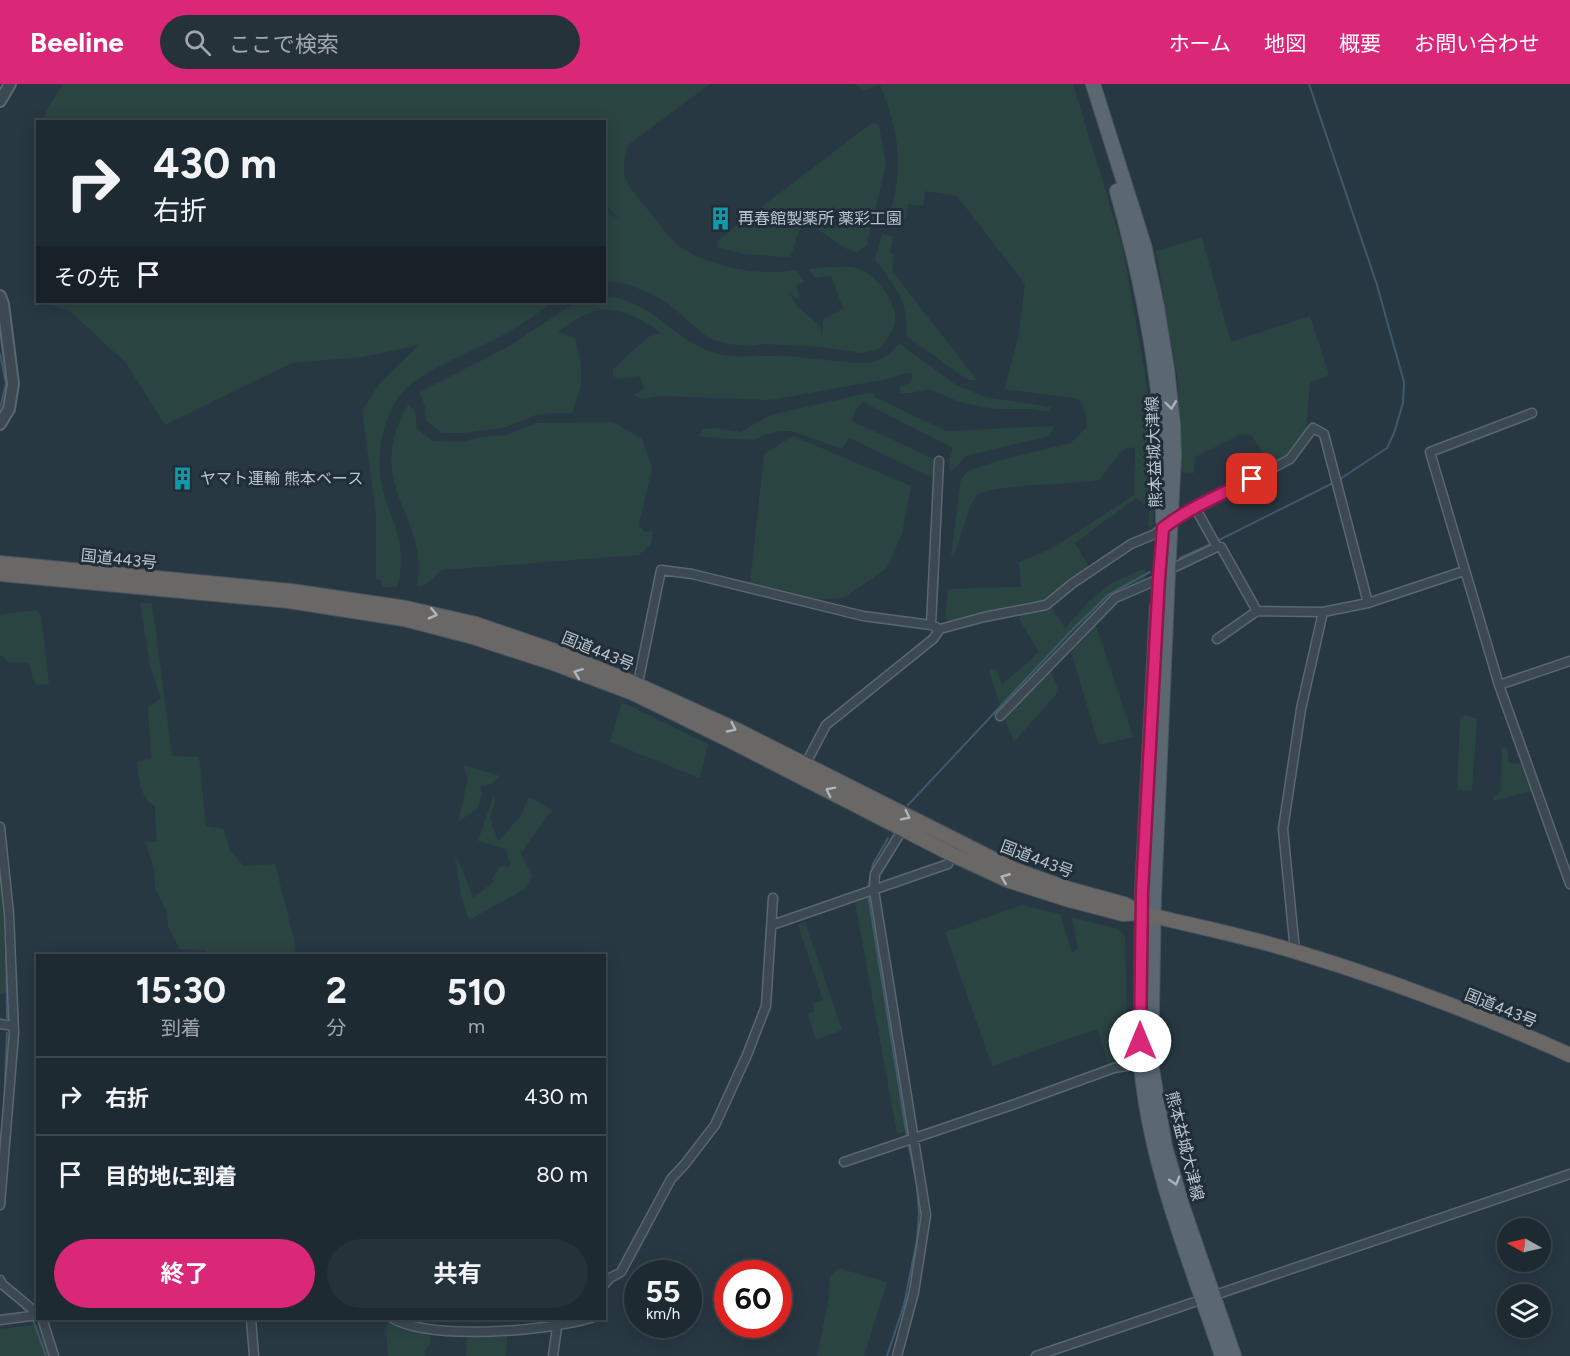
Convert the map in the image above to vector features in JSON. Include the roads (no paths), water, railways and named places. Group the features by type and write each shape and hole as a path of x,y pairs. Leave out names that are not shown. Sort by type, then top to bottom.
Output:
{"highway":[{"name":"国道443号","path":"0,562 291,591 406,608 487,627 558,651 802,770 1013,869 1069,890 1124,904 1148,914 1295,951 1491,1020 1570,1055"},
{"name":"国道443号","path":"0,574 290,601 404,619 473,637 636,689"},
{"name":"国道443号","path":"802,770 903,829 1007,880 1123,914 1148,914"}],"main road":[{"name":"熊本益城大津線","path":"1083,84 1134,251 1146,308 1162,430 1168,524"},
{"name":"熊本益城大津線","path":"1093,84 1144,246 1157,307 1173,424 1163,575 1148,914 1146,1063 1143,1088 1159,1167 1170,1206 1234,1356"},
{"name":"熊本益城大津線","path":"1208,1296 1222,1356"}],"street":[{"path":"0,101 10,84"},
{"path":"0,296 3,304 12,384 9,409 0,424"},
{"path":"1532,412 1430,452 1499,685 1570,884"},
{"path":"636,689 661,570 692,574 863,616 931,625 940,629 984,617 1046,605 1073,583 1131,544 1155,534 1180,515 1196,509 1290,459 1312,428 1324,434 1368,603"},
{"path":"931,625 939,461"},
{"path":"1196,509 1214,543 1221,547 1257,611"},
{"path":"1000,716 1115,598 1163,575 1214,543"},
{"path":"1217,639 1257,611 1323,612 1368,603 1464,571"},
{"path":"1295,951 1283,829 1301,709 1323,612"},
{"path":"802,770 826,725 933,639 940,629"},
{"path":"1499,685 1570,661"},
{"path":"0,827 9,914 13,1026 0,1205"},
{"path":"897,1356 914,1292 926,1215 910,1139 870,892 875,874 903,829"},
{"path":"772,925 948,864 953,855"},
{"path":"606,1283 610,1278 621,1272 671,1179 715,1125 747,1055 766,1006 773,898"},
{"path":"0,1024 13,1026"},
{"path":"844,1162 1114,1068 1146,1063"},
{"path":"1036,1356 1570,1174"},
{"path":"0,1280 36,1313"},
{"path":"0,1320 36,1315"},
{"path":"43,1320 54,1356"},
{"path":"250,1320 254,1356"},
{"path":"398,1320 435,1330 505,1331 557,1327 583,1320"},
{"path":"553,1356 557,1327"}],"waterway":[{"path":"1309,84 1377,285 1404,382 1403,403 1387,448 1340,479"},
{"path":"0,354 6,384 0,408"},
{"path":"1217,541 1335,482"},
{"path":"1180,558 1211,544"},
{"path":"908,805 1071,631 1108,595 1150,572"},
{"path":"868,888 873,864 888,838"},
{"path":"868,894 907,1137"},
{"path":"6,929 7,1018"},
{"path":"4,1108 7,1033"},
{"path":"0,1145 3,1120"},
{"path":"887,1356 904,1305 917,1240 919,1213 917,1185 908,1142"},
{"path":"0,1288 14,1300"},
{"path":"21,1305 27,1313"},
{"path":"33,1320 46,1356"}],"place":[{"name":"再春館製薬所 薬彩工園","path":"720,218"},
{"name":"ヤマト運輸 熊本ベース","path":"182,478"}]}
